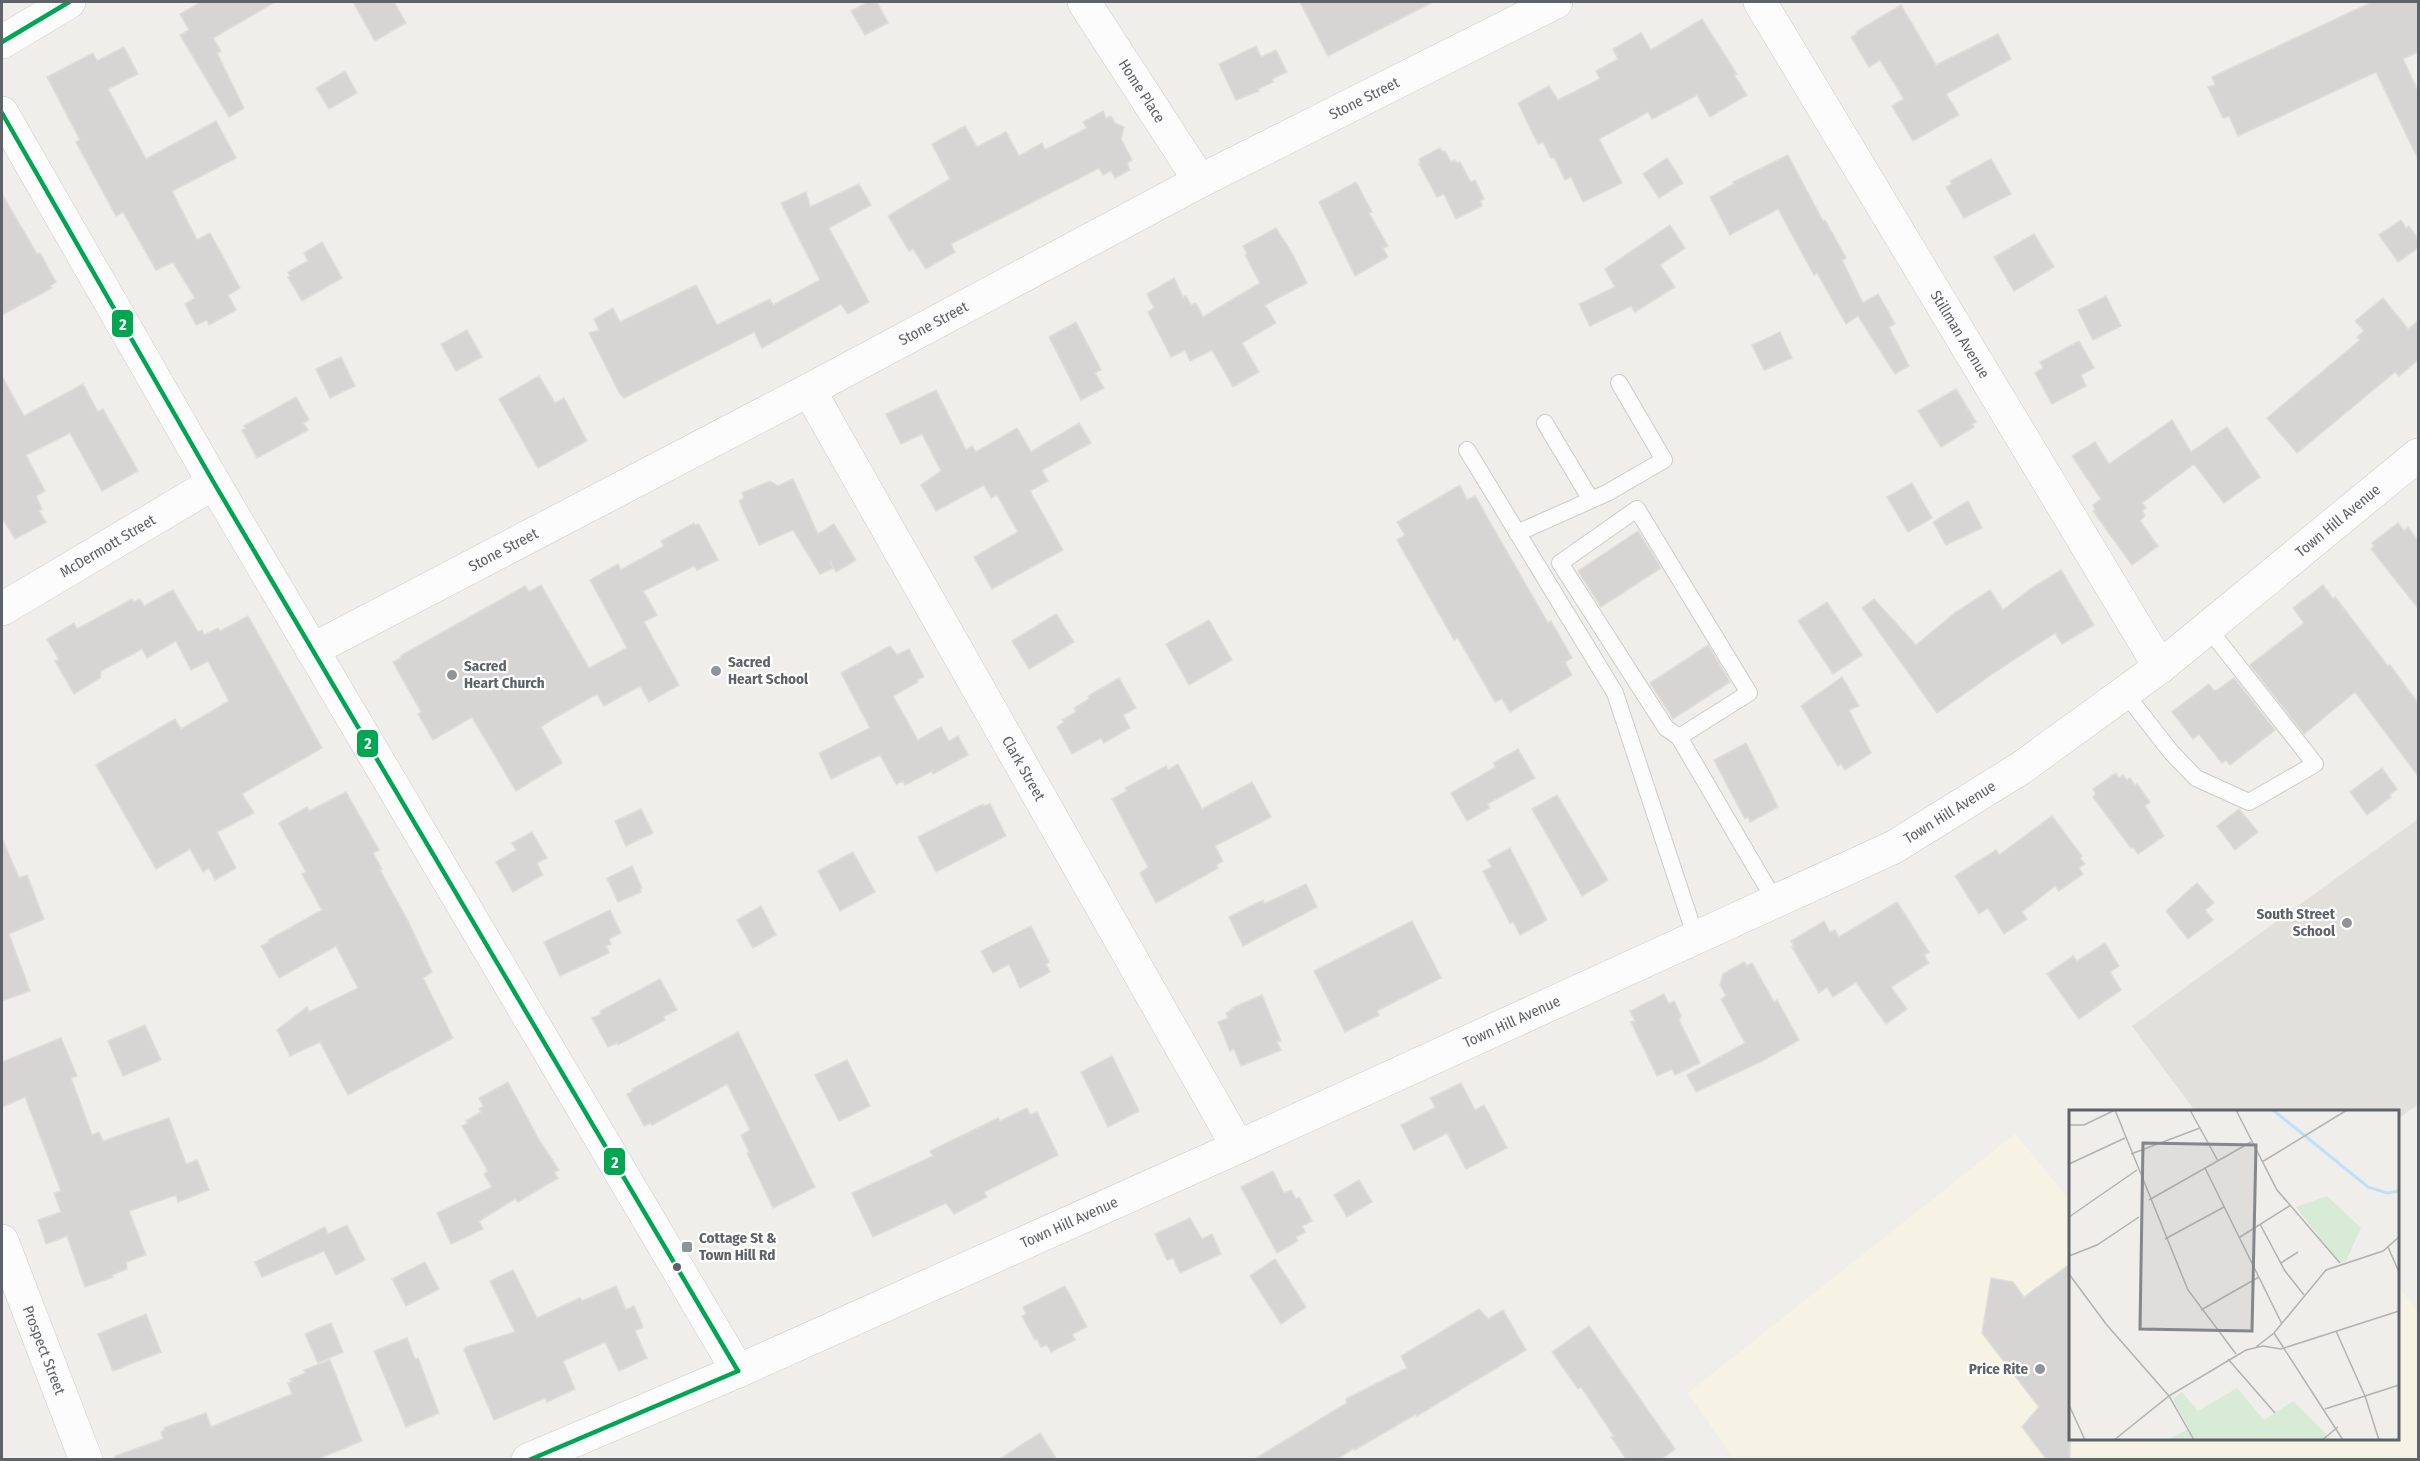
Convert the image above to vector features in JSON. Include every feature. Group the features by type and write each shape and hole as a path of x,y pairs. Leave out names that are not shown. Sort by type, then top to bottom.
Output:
{"street":[{"path":"2,42 69,2"},
{"name":"Home Place","path":"1084,2 1200,181"},
{"name":"Stone Street","path":"312,650 810,390 1200,181 1556,2"},
{"name":"Stillman Avenue","path":"1760,2 2160,667"},
{"path":"2,113 214,483 738,1371"},
{"name":"Clark Street","path":"810,390 1238,1147"},
{"name":"Town Hill Avenue","path":"528,1460 738,1371 1238,1147 1894,847 2021,768 2160,667 2418,455"},
{"name":"McDermott Street","path":"2,609 214,483"},
{"name":"Prospect Street","path":"2,1241 86,1460"}],"lane":[{"path":"1517,533 1592,500 1664,460 1619,382"},
{"path":"1545,423 1592,500"},
{"path":"1467,450 1615,693 1696,938"},
{"path":"1679,737 1749,693 1637,509 1560,563 1666,728 1679,737 1775,902"},
{"path":"2125,693 2171,752 2196,778 2248,802 2315,764 2208,628"}],"shaded area":[{"name":"South Street School","path":"2418,819 2418,1104 2399,1118 2399,1110 2194,1110 2132,1026"},
{"path":"2015,1134 2069,1199 2069,1440 2399,1440 2399,1287 2418,1312 2418,1459 1734,1459 1688,1393"}],"building":[{"path":"201,2 275,2 213,38 221,51 217,53 244,108 229,117 180,35 189,30 180,14"},
{"path":"353,2 394,2 406,23 375,41"},
{"path":"868,2 877,2 888,23 865,35 851,11"},
{"path":"1300,2 1433,2 1328,56"},
{"path":"2372,2 2418,2 2418,52 2403,59 2418,91 2418,159 2376,72 2238,136 2229,116 2223,118 2208,87 2215,85 2212,77"},
{"path":"1901,5 1936,65 1998,34 2011,59 1946,94 1959,115 1913,141 1892,106 1904,99 1880,60 1869,67 1851,37"},
{"path":"1702,19 1737,74 1734,75 1747,95 1710,117 1697,95 1652,119 1648,112 1599,139 1622,183 1583,202 1571,177 1565,180 1554,157 1551,158 1543,142 1538,144 1518,103 1549,86 1558,100 1600,79 1596,71 1618,59 1613,49 1641,33 1651,50"},
{"path":"1256,46 1261,57 1276,50 1287,72 1272,79 1273,82 1258,89 1259,91 1236,100 1219,64"},
{"path":"124,47 138,74 108,89 146,159 216,121 236,158 172,191 197,240 210,233 240,288 228,295 236,310 209,325 207,320 196,325 185,304 195,298 173,262 156,270 123,212 116,216 76,142 80,140 47,77 93,53 97,61"},
{"path":"345,71 357,93 329,109 316,88"},
{"path":"1103,111 1106,118 1111,116 1115,123 1124,127 1121,139 1132,160 1127,163 1130,170 1115,178 1111,171 1103,175 1099,168 951,244 955,252 926,269 913,249 909,251 888,216 950,179 932,144 965,126 977,147 1006,132 1019,156 1042,143 1045,150 1087,128 1083,122"},
{"path":"1440,148 1443,152 1445,151 1451,162 1455,160 1457,163 1460,162 1471,182 1475,180 1484,199 1480,201 1482,206 1456,219 1444,194 1437,197 1419,164 1421,163 1419,159"},
{"path":"1788,155 1823,221 1825,220 1846,258 1842,260 1863,303 1878,294 1895,324 1889,327 1909,366 1895,374 1858,316 1846,324 1817,273 1814,275 1778,209 1730,235 1710,197 1734,184 1733,182"},
{"path":"1667,158 1683,183 1659,198 1643,174"},
{"path":"1991,159 2011,194 1964,218 1946,187 1952,184 1950,181"},
{"path":"1356,182 1372,212 1369,213 1388,246 1383,248 1388,257 1355,276 1319,202"},
{"path":"859,184 871,205 829,228 869,302 848,314 841,304 762,348 754,332 624,398 620,394 589,333 599,330 594,319 613,308 620,322 696,285 717,325 770,299 773,305 820,280 781,203 806,192 810,207"},
{"path":"2,194 56,282 50,286 52,288 2,315"},
{"path":"2401,220 2406,228 2409,226 2418,239 2418,248 2398,262 2379,235"},
{"path":"1670,225 1685,248 1660,265 1675,287 1635,312 1631,306 1590,326 1579,304 1615,287 1605,269"},
{"path":"1276,228 1307,283 1265,305 1276,323 1242,343 1259,372 1233,387 1212,350 1190,361 1185,350 1171,357 1148,312 1154,308 1147,294 1174,278 1183,297 1186,296 1191,305 1196,303 1203,317 1260,283 1245,255 1247,253 1243,246"},
{"path":"2034,234 2054,267 2014,291 1994,257"},
{"path":"322,242 342,278 302,301 288,277 290,276 288,272 308,261 304,253"},
{"path":"2106,296 2121,326 2093,340 2078,310"},
{"path":"2383,298 2408,329 2418,321 2418,360 2399,376 2395,372 2297,453 2267,418 2360,340 2357,337 2364,331 2355,321"},
{"path":"1076,322 1101,370 1095,373 1104,388 1081,400 1049,337"},
{"path":"467,330 482,357 456,371 441,344"},
{"path":"1780,332 1792,358 1764,370 1752,345"},
{"path":"2079,341 2094,368 2081,375 2086,386 2052,404 2035,373 2043,368 2040,362"},
{"path":"341,357 355,386 330,398 316,369"},
{"path":"2,376 24,416 83,384 98,412 103,409 138,471 102,491 70,433 26,455 45,491 36,496 42,509 39,511 46,522 15,539 2,518"},
{"path":"539,376 555,403 564,398 587,441 538,468 499,399"},
{"path":"1956,389 1976,422 1972,424 1974,427 1941,447 1918,411"},
{"path":"936,390 966,450 972,446 976,452 1017,428 1031,452 1079,423 1091,443 1042,470 1048,481 1030,491 1063,550 992,589 974,557 1018,532 997,495 991,498 984,485 936,511 921,485 941,471 922,434 901,444 886,414"},
{"path":"296,397 309,420 303,423 308,430 257,458 242,430 246,428 244,426"},
{"path":"2172,420 2191,452 2227,427 2260,477 2224,503 2194,464 2142,503 2146,508 2142,511 2145,516 2140,521 2158,546 2132,565 2093,511 2095,509 2093,505 2101,499 2072,456 2095,442 2109,464"},
{"path":"793,479 818,534 834,524 856,560 836,572 830,561 833,568 820,574 793,530 759,545 739,501 744,498 742,493 770,481 778,486"},
{"path":"1912,483 1932,518 1908,532 1887,497"},
{"path":"1460,485 1467,500 1475,496 1548,623 1551,621 1572,658 1565,662 1572,675 1510,712 1502,699 1495,702 1458,638 1454,640 1397,540 1405,535 1397,522"},
{"path":"1968,501 1982,528 1946,545 1933,522"},
{"path":"694,523 699,524 718,560 697,570 694,566 643,591 657,615 644,622 679,685 649,702 640,686 604,706 597,694 553,719 541,727 562,763 516,791 472,717 433,740 418,714 421,712 393,662 401,658 400,656 525,586 529,592 541,585 589,668 627,648 590,580 618,564 621,570 664,546 661,541"},
{"path":"2398,523 2404,531 2408,527 2418,541 2418,608 2371,549 2374,546 2372,543"},
{"path":"1638,531 1661,568 1601,607 1578,571"},
{"path":"2061,570 2094,625 2062,644 2055,633 1937,713 1862,608 1874,599 1916,645 1956,612 1990,590 2003,610 2030,589"},
{"path":"2323,585 2333,599 2335,597 2388,666 2390,665 2418,703 2418,776 2355,692 2304,734 2250,665 2304,623 2293,608"},
{"path":"173,590 198,632 202,630 204,635 218,628 220,631 248,616 322,748 242,794 254,813 217,832 236,868 215,880 209,868 203,872 190,849 156,869 96,765 175,719 181,729 229,701 208,661 191,670 176,641 147,658 142,649 101,671 100,678 74,694 55,661 59,660 47,639 74,623 77,629 132,599 134,602 140,599 144,606"},
{"path":"1827,602 1862,655 1833,674 1798,621"},
{"path":"1056,614 1074,642 1029,669 1012,641"},
{"path":"1209,620 1232,660 1189,685 1166,644"},
{"path":"1708,645 1730,682 1673,719 1650,683"},
{"path":"890,646 897,655 909,649 924,677 893,696 918,740 941,727 949,741 958,736 968,755 933,774 932,771 905,785 903,781 896,784 880,755 831,779 819,753 870,728 841,673"},
{"path":"1842,677 1859,706 1849,710 1871,753 1845,770 1841,764 1838,766 1801,706"},
{"path":"1119,678 1136,708 1123,715 1130,728 1104,743 1101,738 1072,754 1057,727 1064,722 1062,720 1076,712 1074,708 1089,699 1088,696"},
{"path":"2234,678 2275,730 2230,765 2226,760 2222,763 2199,734 2193,739 2172,712 2209,684 2214,691"},
{"path":"1746,743 1778,807 1750,822 1748,817 1745,819 1714,760"},
{"path":"1518,749 1535,778 1487,804 1490,808 1467,821 1451,793 1496,767 1493,763"},
{"path":"1178,764 1202,809 1252,782 1271,817 1215,846 1223,861 1216,865 1218,868 1156,903 1140,873 1148,867 1112,799 1127,791 1125,788 1166,766 1168,770"},
{"path":"2382,768 2397,789 2389,795 2391,797 2367,815 2350,792"},
{"path":"2116,773 2119,778 2123,775 2127,780 2130,778 2135,785 2137,784 2150,802 2145,806 2164,836 2138,854 2093,797 2096,794 2093,789"},
{"path":"346,792 379,850 373,853 432,972 423,978 453,1038 348,1095 320,1042 290,1056 277,1030 307,1007 309,1012 358,988 336,946 279,978 261,946 322,910 302,874 306,872 279,823 307,807 309,811"},
{"path":"1557,795 1608,880 1582,896 1532,809"},
{"path":"983,804 984,806 990,804 1006,836 936,872 918,837"},
{"path":"641,809 653,833 626,846 615,821"},
{"path":"2239,809 2258,832 2235,850 2217,826"},
{"path":"2052,816 2082,856 2080,858 2085,864 2079,868 2083,874 2059,891 2055,886 2022,912 2027,919 2004,934 1988,908 1979,914 1955,876 1996,850 1999,855"},
{"path":"532,832 547,858 537,863 543,875 513,892 496,862 516,850 512,843"},
{"path":"2,838 19,878 27,875 44,919 9,934 30,991 2,1001"},
{"path":"1510,848 1547,920 1520,935 1513,922 1510,923 1483,871 1492,867 1488,860"},
{"path":"853,852 875,892 840,911 818,871"},
{"path":"632,866 642,888 641,892 618,902 607,878"},
{"path":"2197,883 2214,903 2205,910 2213,920 2188,939 2166,911"},
{"path":"1306,884 1317,907 1243,946 1229,917 1263,900 1264,904"},
{"path":"1897,902 1929,952 1924,955 1929,963 1891,987 1907,1009 1886,1024 1856,982 1833,997 1827,987 1819,993 1792,947 1794,946 1791,941 1824,921 1830,932 1835,930 1839,937"},
{"path":"761,906 776,935 753,948 737,920"},
{"path":"610,910 621,933 609,939 611,944 606,946 609,953 560,976 544,942"},
{"path":"1412,921 1441,978 1377,1011 1379,1015 1345,1032 1314,971"},
{"path":"1031,926 1049,962 1046,964 1050,972 1020,988 1009,964 993,973 981,951"},
{"path":"2105,943 2119,966 2110,972 2121,990 2079,1019 2047,974 2073,956 2077,961"},
{"path":"1744,962 1747,966 1752,963 1774,1002 1777,1000 1799,1040 1762,1061 1696,1092 1687,1075 1745,1043 1721,999 1726,996 1720,985 1723,974"},
{"path":"660,979 677,1010 663,1017 665,1020 618,1045 617,1043 608,1047 592,1018 601,1014 600,1011"},
{"path":"1664,994 1669,1004 1674,1001 1681,1016 1679,1020 1700,1063 1675,1075 1672,1069 1657,1076 1631,1022 1635,1021 1630,1011"},
{"path":"1262,995 1281,1041 1277,1042 1281,1050 1241,1066 1234,1049 1230,1051 1218,1022 1228,1018 1226,1013 1232,1008"},
{"path":"145,1025 161,1060 123,1076 108,1041"},
{"path":"738,1032 815,1187 773,1208 741,1135 750,1130 727,1084 652,1125 650,1123 644,1126 627,1094 633,1091 632,1089"},
{"path":"61,1038 77,1076 71,1078 92,1135 99,1132 103,1141 169,1118 186,1164 197,1160 209,1190 178,1202 176,1195 129,1211 146,1255 126,1262 127,1269 112,1275 113,1277 85,1287 67,1236 46,1244 38,1220 61,1212 54,1193 61,1191 25,1097 2,1107 2,1062"},
{"path":"1112,1056 1139,1111 1108,1127 1081,1072"},
{"path":"847,1060 870,1106 839,1121 815,1075"},
{"path":"508,1082 539,1140 559,1170 554,1172 558,1178 518,1202 515,1199 479,1221 483,1229 451,1244 437,1213 492,1187 484,1174 488,1171 462,1126 481,1112 479,1109 483,1106 479,1098"},
{"path":"1461,1083 1475,1110 1484,1105 1507,1148 1466,1169 1447,1133 1414,1150 1401,1125 1434,1108 1430,1098"},
{"path":"1027,1108 1030,1115 1037,1112 1058,1155 984,1192 987,1197 954,1214 946,1203 873,1237 852,1193 933,1156 930,1151 998,1118 1000,1121"},
{"path":"1273,1171 1284,1193 1291,1190 1296,1199 1299,1197 1312,1221 1302,1226 1305,1232 1296,1237 1298,1241 1277,1253 1241,1187"},
{"path":"1359,1180 1372,1202 1347,1217 1334,1195"},
{"path":"1190,1218 1202,1239 1212,1234 1221,1254 1180,1273 1173,1258 1167,1260 1155,1234"},
{"path":"347,1225 365,1260 336,1275 324,1251 262,1277 255,1262 325,1227 328,1234"},
{"path":"1275,1259 1306,1307 1281,1324 1250,1276"},
{"path":"425,1262 439,1289 406,1306 392,1279"},
{"name":"Price Rite","path":"2069,1265 2070,1460 2047,1460 2022,1427 2039,1407 1982,1333 1991,1278 2013,1282 2024,1297"},
{"path":"513,1270 537,1318 580,1298 582,1301 616,1286 626,1310 634,1306 643,1327 635,1331 647,1358 619,1371 605,1342 563,1361 575,1389 547,1402 545,1398 494,1420 464,1350 466,1347 515,1332 490,1281"},
{"path":"1065,1286 1087,1327 1072,1334 1075,1340 1051,1352 1047,1345 1041,1347 1037,1339 1035,1340 1022,1316 1026,1314 1023,1307"},
{"path":"1479,1309 1488,1319 1503,1310 1526,1350 1417,1416 1416,1414 1336,1460 1253,1460 1347,1403 1346,1399 1407,1368 1401,1356"},
{"path":"146,1314 161,1352 113,1371 98,1334"},
{"path":"331,1323 343,1352 318,1363 305,1334"},
{"path":"1589,1326 1675,1449 1660,1460 1627,1460 1581,1387 1578,1389 1552,1352"},
{"path":"407,1338 415,1359 418,1358 439,1413 406,1427 374,1351"},
{"path":"330,1360 362,1441 315,1460 115,1460 115,1456 163,1439 161,1432 165,1430 164,1428 206,1413 211,1427 292,1394 288,1383 292,1382 290,1379 306,1373 304,1370"},
{"path":"1040,1433 1057,1460 998,1460"}],"transit line":[{"name":"2","path":"2,42 69,2"},
{"name":"2","path":"2,113 214,483 738,1371"},
{"name":"2","path":"529,1460 738,1371"}],"place":[{"name":"Sacred Heart School","path":"716,671"},
{"name":"Sacred Heart Church","path":"452,675"},
{"name":"South Street School","path":"2347,923"},
{"name":"Cottage St & Town Hill Rd","path":"687,1247"},
{"name":"Price Rite","path":"2040,1369"}]}
